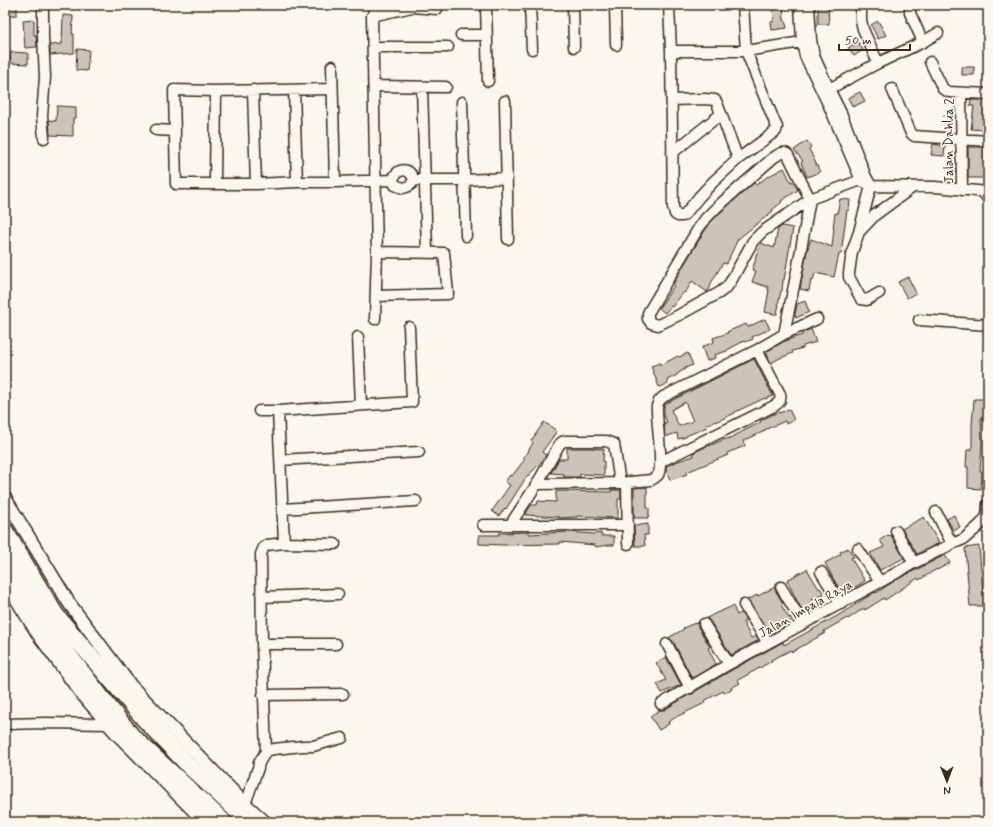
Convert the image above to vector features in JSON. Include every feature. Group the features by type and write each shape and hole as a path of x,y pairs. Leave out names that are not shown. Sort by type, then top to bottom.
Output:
{"highway":[{"path":"5,531 55,614 145,720 191,768 251,822"},
{"path":"5,558 46,626 132,736 224,822"}],"street":[{"path":"43,5 45,77 42,116 44,138"},
{"path":"375,319 377,252 372,16 378,5"},
{"path":"486,5 488,82"},
{"path":"530,5 532,49"},
{"path":"573,5 574,47"},
{"path":"615,5 616,45"},
{"path":"669,5 673,207 675,214 678,216 682,216 686,213 713,182 738,159 775,133 777,127 746,51 743,5"},
{"path":"800,5 807,41 829,89 838,117"},
{"path":"809,5 805,56 838,117 866,181 859,232 852,252 849,267 849,278 861,299 867,300 879,293"},
{"path":"862,5 861,20 863,29 878,63"},
{"path":"910,5 912,17 923,42"},
{"path":"372,16 412,6 437,9"},
{"path":"829,89 938,33"},
{"path":"461,35 486,35"},
{"path":"671,51 746,51 807,41"},
{"path":"373,47 448,47"},
{"path":"930,62 943,89 949,92 988,94"},
{"path":"332,66 335,182"},
{"path":"374,86 446,87"},
{"path":"422,87 427,252"},
{"path":"892,88 911,134 914,136 988,142"},
{"path":"332,89 216,91 174,90 176,184 256,184 393,180"},
{"path":"253,90 256,184"},
{"path":"294,90 296,182"},
{"path":"215,184 216,91"},
{"name":"Jalan Dahlia 2","path":"961,93 962,190"},
{"path":"672,100 711,99 716,102 738,159"},
{"path":"505,101 508,239"},
{"path":"462,102 466,236"},
{"path":"672,153 721,114"},
{"path":"156,130 175,131"},
{"path":"784,334 810,199 788,155 786,153 778,154 706,218 648,313 648,319 651,323 658,324 679,315 727,287 750,247 762,232 810,199 866,181 913,187 935,187 984,192"},
{"path":"393,180 397,172 403,170 410,172 414,180"},
{"path":"414,180 507,178"},
{"path":"393,180 395,185 403,188 412,184 414,180"},
{"path":"859,232 875,215 913,187"},
{"path":"376,296 448,294 444,253 377,252"},
{"path":"537,484 623,482 650,480 654,478 658,474 660,462 657,406 663,396 757,350 784,334 817,319"},
{"path":"919,320 988,325"},
{"path":"259,411 412,402 409,328"},
{"path":"358,337 361,405"},
{"path":"660,462 776,405 780,401 780,394 757,350"},
{"path":"278,411 284,543"},
{"path":"510,525 537,484 559,446 566,441 606,441 614,444 623,482 628,525 628,544"},
{"path":"280,460 419,452"},
{"path":"5,498 69,603 131,686 264,822"},
{"path":"282,509 416,501"},
{"path":"987,516 988,504"},
{"path":"936,512 952,544"},
{"name":"Jalan Impala Raya","path":"661,704 729,664 914,563 964,539 976,529 987,516"},
{"path":"483,525 628,525"},
{"path":"896,531 914,563"},
{"path":"245,804 259,763 266,751 263,695 261,554 267,545 284,543 335,544"},
{"path":"858,549 880,582"},
{"path":"822,572 841,604"},
{"path":"5,581 38,634 81,693 118,735 205,822"},
{"path":"781,587 803,624"},
{"path":"262,597 338,594"},
{"path":"744,605 768,643"},
{"path":"704,624 729,664"},
{"path":"262,644 336,644"},
{"path":"667,644 690,688"},
{"path":"263,695 344,694"},
{"path":"5,724 46,722 109,724"},
{"path":"266,751 313,746 342,738"}],"lane":[{"path":"984,192 988,203"}],"building":[{"path":"5,5 17,5 17,15 5,16"},
{"path":"783,5 784,20 787,28 772,30 771,22 774,21 773,6"},
{"path":"818,5 828,5 829,24 818,24"},
{"path":"63,15 73,16 72,34 74,34 74,53 50,55 50,45 62,44"},
{"path":"34,20 34,35 36,35 37,47 25,48 23,21"},
{"path":"878,21 886,35 878,39 871,25"},
{"path":"858,42 863,50 854,56 848,48"},
{"path":"77,49 89,50 87,71 76,70"},
{"path":"11,52 28,53 28,64 10,63"},
{"path":"962,67 974,67 974,75 962,75"},
{"path":"860,92 865,101 853,107 848,98"},
{"path":"971,100 987,100 988,130 971,129 974,106 970,106"},
{"path":"57,106 76,107 76,118 73,118 73,136 50,135 49,120 56,121"},
{"path":"807,141 811,147 809,149 820,172 807,177 801,162 803,161 794,150"},
{"path":"933,144 945,146 944,156 931,155"},
{"path":"968,147 987,147 986,166 988,166 988,178 968,178"},
{"path":"784,168 791,182 792,181 798,190 781,201 782,202 772,210 773,211 738,239 730,258 726,264 723,263 707,292 692,281 686,292 684,292 665,313 659,308 674,286 673,285 679,273 711,222 754,183 756,185"},
{"path":"840,199 850,200 849,210 847,210 841,254 839,254 834,277 815,273 813,281 811,280 809,291 800,289 807,251 811,239 832,247 835,213 837,214"},
{"path":"782,226 793,228 777,314 774,314 765,312 769,290 768,287 752,282 756,271 752,270 761,243 774,248 778,229"},
{"path":"908,277 916,293 907,298 898,282"},
{"path":"805,301 809,312 796,318 795,315 797,304"},
{"path":"765,319 770,329 752,337 753,339 744,341 727,351 714,355 715,358 707,361 702,347 714,342 713,338 728,333 727,332 746,324 748,327"},
{"path":"811,329 816,342 792,351 793,353 771,363 766,352 783,342 802,335 802,333"},
{"path":"688,353 693,365 685,368 677,375 667,380 668,384 659,387 651,366 660,363 661,365 678,356 679,357"},
{"path":"754,359 773,396 765,398 720,420 706,425 707,427 686,437 678,439 677,433 665,437 664,423 667,422 664,416 665,404","holes":["685,402 693,421 679,426 671,410"]},
{"path":"974,399 986,399 985,418 981,418 981,489 968,488 968,467 966,467 967,450 972,450"},
{"path":"789,409 794,420 786,424 785,421 764,430 765,431 743,441 745,446 727,453 728,455 687,472 687,474 670,480 666,466 694,456 693,453 709,445 730,438 761,422 760,421 771,415"},
{"path":"544,422 557,431 542,452 546,455 544,459 527,476 506,509 505,508 499,516 492,511 510,485 505,482 510,475 512,476 525,459 523,458 533,443 531,441"},
{"path":"567,448 604,449 604,475 580,474 580,477 564,477 564,474 551,473 559,459 567,459"},
{"path":"647,487 647,508 649,508 649,517 634,518 634,488"},
{"path":"611,490 621,490 621,499 618,499 618,518 577,516 559,518 525,515 531,505 537,505 538,501 556,502 556,491 611,492"},
{"path":"954,515 960,527 954,531 947,519"},
{"path":"924,517 939,543 917,554 902,529"},
{"path":"648,524 648,535 644,535 645,546 635,546 634,526"},
{"path":"529,532 529,534 569,532 593,534 601,533 601,536 614,536 614,545 596,547 595,545 560,542 560,544 479,544 479,535"},
{"path":"888,535 891,535 904,558 880,570 870,553 884,547 880,540"},
{"path":"979,546 983,592 988,593 988,606 970,606 965,548"},
{"path":"848,548 854,557 851,558 865,581 843,595 825,563 841,554 840,552"},
{"path":"945,555 950,563 919,580 918,578 885,600 884,598 865,610 864,608 848,619 847,618 824,631 825,633 792,652 791,650 771,660 772,661 738,680 740,683 731,688 732,689 724,693 723,691 704,701 705,703 678,716 659,730 650,716 660,710 664,710 690,694 693,694 732,670 783,642 784,645 839,615 896,580"},
{"path":"807,569 819,589 820,588 824,594 810,601 814,610 805,615 787,580"},
{"path":"775,587 775,590 783,603 781,605 792,622 770,634 747,600"},
{"path":"733,606 737,615 741,613 746,621 743,622 751,638 756,636 759,640 731,655 707,618"},
{"path":"698,623 698,627 710,647 708,648 716,664 692,678 673,641 668,638 684,629 683,628"},
{"path":"666,657 681,685 662,693 657,684 666,680 656,663"}]}
